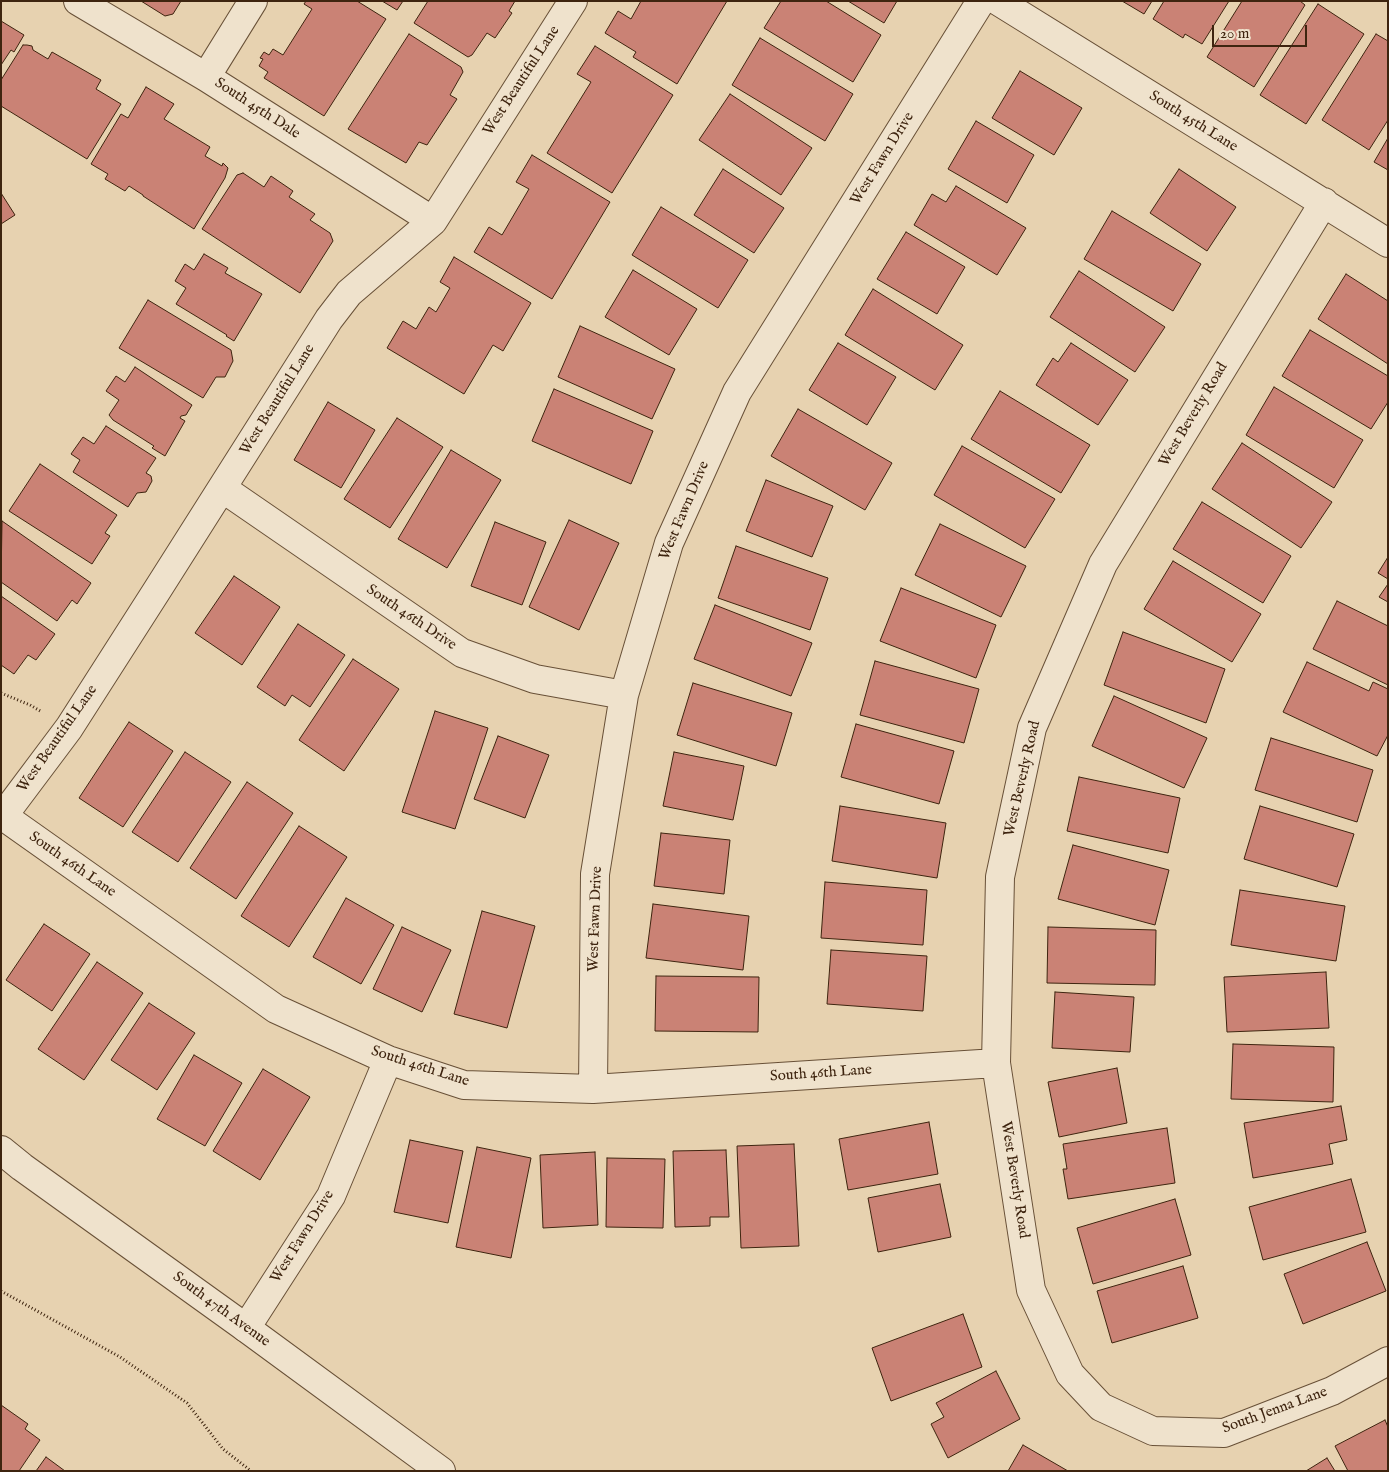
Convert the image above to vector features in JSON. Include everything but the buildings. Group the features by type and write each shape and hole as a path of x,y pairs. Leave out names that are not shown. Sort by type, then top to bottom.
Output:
{"street":[{"name":"South 45th Dale","path":"78,1 206,76 433,221"},
{"path":"206,76 253,1"},
{"name":"West Beautiful Lane","path":"3,816 69,728 329,319 349,293 433,221 573,1"},
{"name":"West Fawn Drive","path":"593,1089 595,874 624,695 669,543 738,392 981,1"},
{"name":"South 45th Lane","path":"998,1 1388,242"},
{"name":"West Beverly Road","path":"1100,1407 1070,1374 1031,1290 996,1063 1000,877 1032,728 1103,564 1324,202"},
{"name":"South 46th Drive","path":"222,488 462,653 535,679 624,695"},
{"name":"South 46th Lane","path":"3,816 276,1009 388,1060 464,1085 593,1089 996,1063"},
{"name":"West Fawn Drive","path":"246,1328 331,1196 388,1060"},
{"name":"South 47th Avenue","path":"1,1150 441,1471"},
{"name":"South Jenna Lane","path":"1100,1407 1153,1431 1224,1433 1332,1391 1388,1361"}],"path":[{"path":"1,693 30,705 69,728"},
{"path":"1,1291 120,1357 187,1403 223,1449 251,1471"}]}
